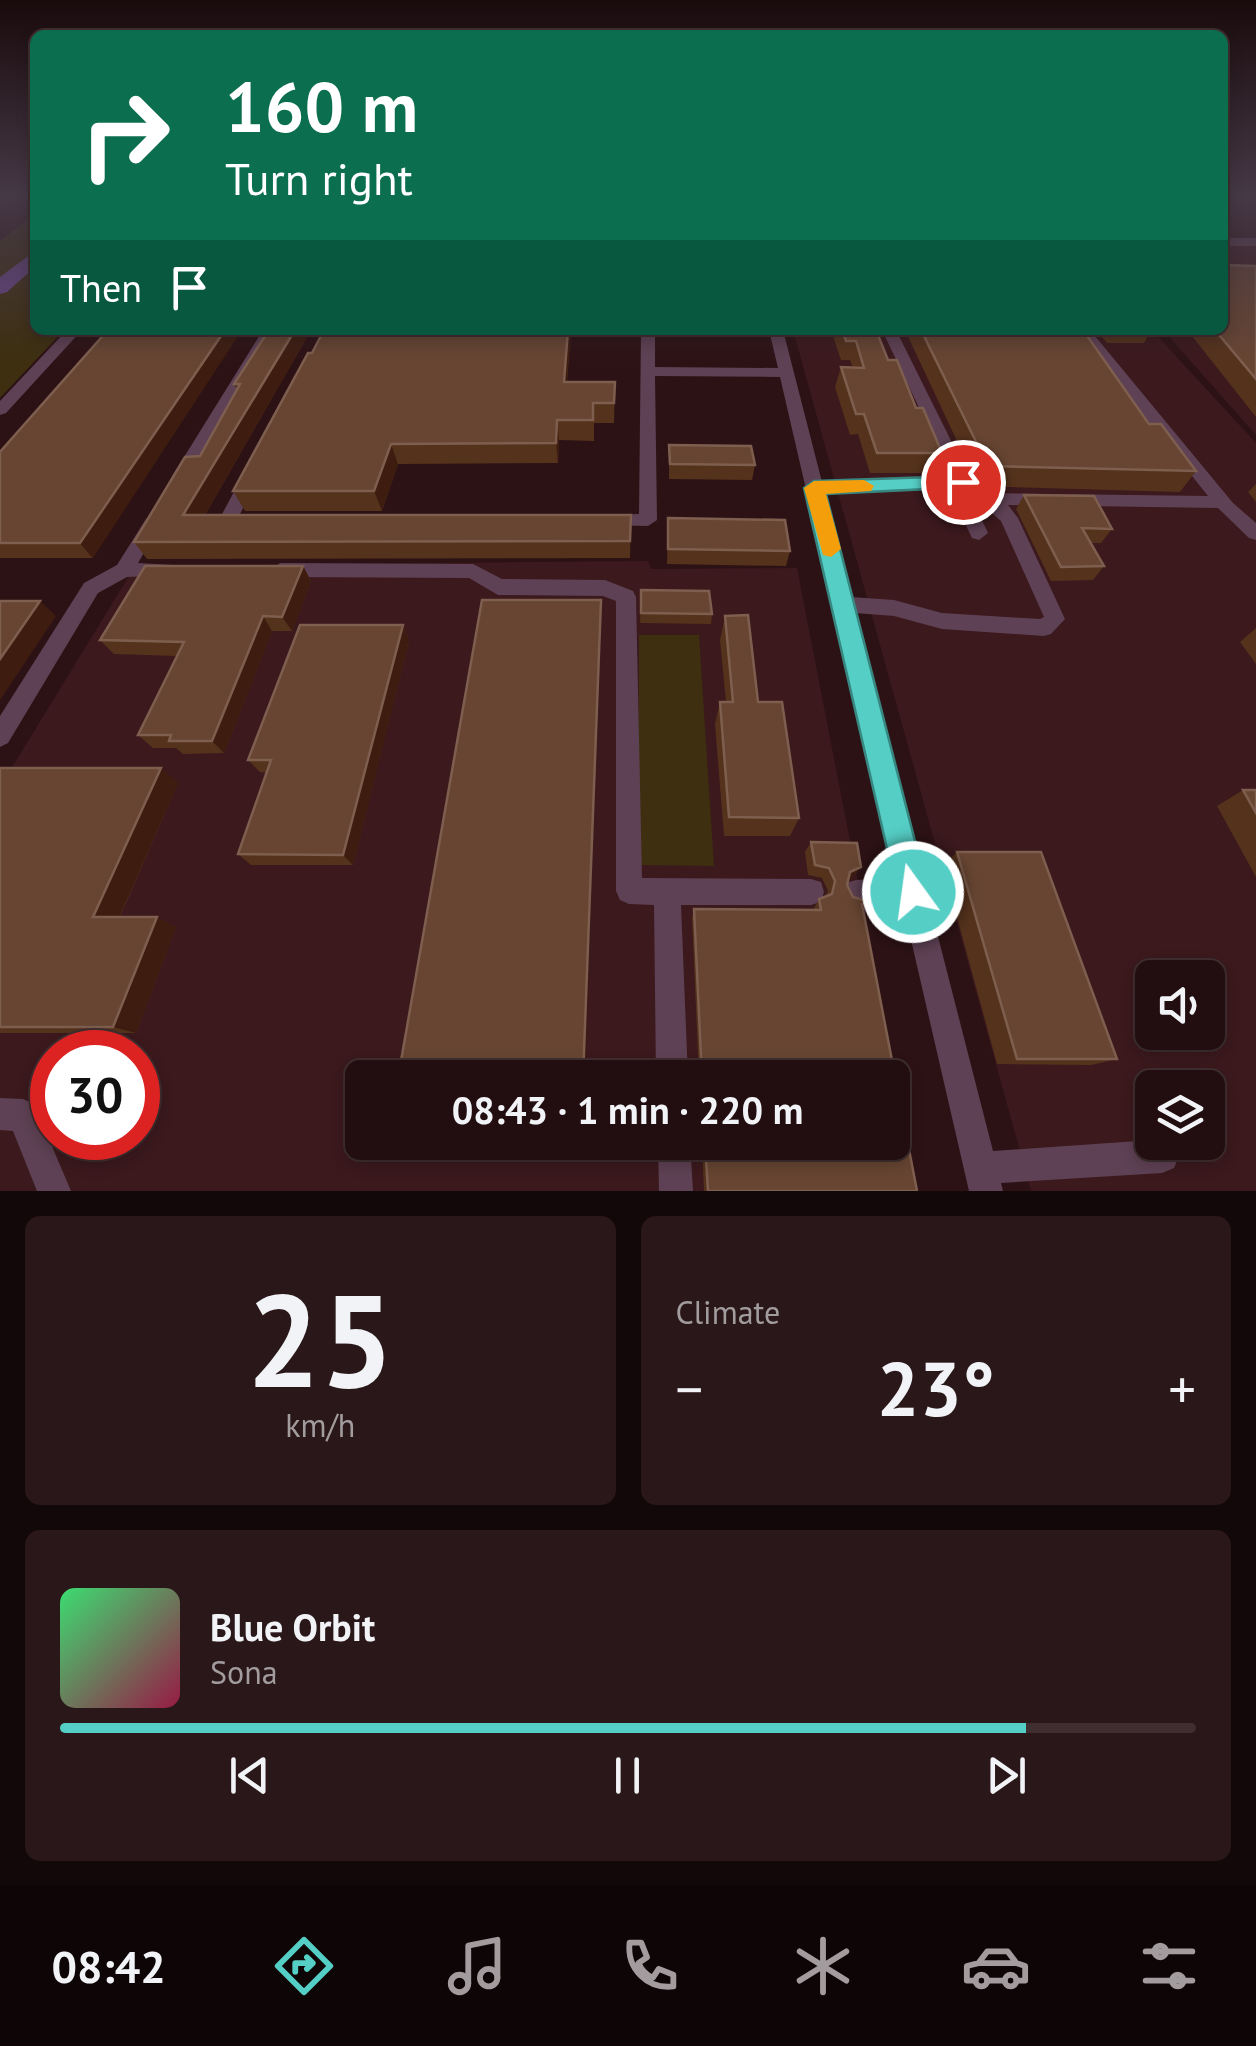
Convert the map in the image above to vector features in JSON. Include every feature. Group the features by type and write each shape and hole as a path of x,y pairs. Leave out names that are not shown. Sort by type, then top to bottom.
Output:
{"street":[{"path":"0,410 70,335"},
{"path":"124,570 267,335"},
{"path":"590,520 648,520 648,335"},
{"path":"777,335 983,1179 1135,1159"},
{"path":"845,604 894,608 942,621 1044,628 1055,620 1009,518 997,506 968,493 891,335"},
{"path":"1087,335 1222,502 1256,533"},
{"path":"650,371 787,373"},
{"path":"256,465 230,516 240,524 279,524"},
{"path":"814,488 963,482"},
{"path":"979,533 969,512 972,505 983,499 1222,502"},
{"path":"0,736 91,588 124,570 182,570"},
{"path":"260,570 472,571 498,587 605,588 626,597 629,891 811,892"},
{"path":"671,1060 667,901 674,892"},
{"path":"856,893 913,892"},
{"path":"0,1114 23,1115 54,1191"},
{"path":"675,1160 676,1191"}],"shaded area":[{"path":"0,253 30,253 30,335 59,335 0,398"},
{"path":"1228,253 1256,253 1256,435 1167,335 1228,335"},
{"path":"794,335 1157,335 1256,443 1256,1191 1031,1191"},
{"path":"648,561 651,569 797,568 893,1060 345,1060 345,1160 910,1160 910,1150 918,1191 0,1191 0,787 135,566"},
{"path":"639,635 699,635 714,866 638,865"}],"building":[{"path":"1228,265 1256,266 1256,379 1219,335 1228,335"},
{"path":"104,335 222,335 80,543 0,543 0,452"},
{"path":"266,335 292,335 183,515 631,515 630,541 134,542 185,457 200,456 240,384 234,384"},
{"path":"321,335 568,335 564,382 615,382 614,403 593,403 593,420 557,420 556,443 391,444 374,491 233,491 308,353 312,353"},
{"path":"844,335 878,335 888,360 897,360 916,408 923,408 942,453 877,453 864,414 856,414 841,367 864,368 856,341 846,341"},
{"path":"923,335 1087,335 1149,424 1161,424 1196,471 988,466"},
{"path":"669,445 751,446 755,465 670,464"},
{"path":"1024,495 1094,496 1112,529 1082,528 1104,566 1061,567"},
{"path":"668,518 785,520 790,551 668,549"},
{"path":"145,566 303,566 282,617 263,616 212,741 169,741 171,735 138,735 184,642 100,640"},
{"path":"641,590 709,591 712,614 641,613"},
{"path":"482,600 601,600 584,1060 401,1060"},
{"path":"0,601 40,601 0,659"},
{"path":"748,615 758,702 782,702 799,818 729,817 720,702 733,702 725,616"},
{"path":"300,625 403,625 343,855 238,854 271,760 248,760"},
{"path":"0,768 161,768 93,917 157,917 113,1027 0,1027"},
{"path":"1243,790 1256,790 1256,813"},
{"path":"811,842 857,843 861,867 850,872 847,885 853,897 867,901 862,904 892,1060 701,1060 694,909 821,910 819,899 832,894 835,881 829,868 815,865"},
{"path":"957,852 1041,852 1117,1059 1017,1059"},
{"path":"910,1154 917,1191 708,1191 706,1160 910,1160"}],"waterway":[{"path":"0,288 30,261"}],"slow traffic":[{"path":"831,549 814,488 864,486"}],"route":[{"path":"913,892 814,488 963,482"}]}
